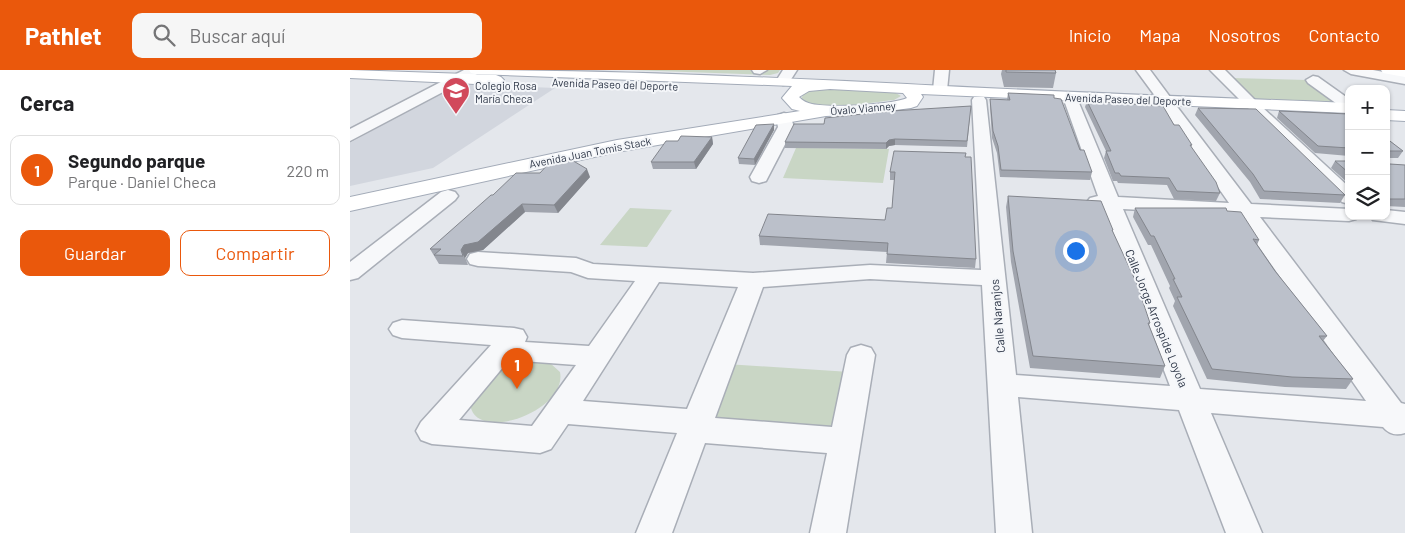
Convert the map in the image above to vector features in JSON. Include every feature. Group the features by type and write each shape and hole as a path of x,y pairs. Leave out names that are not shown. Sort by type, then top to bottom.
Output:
{"main road":[{"name":"Avenida Paseo del Deporte","path":"475,70 536,71 789,84"},
{"path":"1388,70 1405,73"},
{"name":"Avenida Paseo del Deporte","path":"350,74 458,78 789,84"},
{"name":"Óvalo Vianney","path":"789,84 793,92 807,86 827,85 909,96"},
{"name":"Óvalo Vianney","path":"789,84 792,102 807,109 831,111 909,96"},
{"name":"Avenida Juan Tomis Stack","path":"350,194 621,136 758,113 772,108 789,84"},
{"name":"Avenida Paseo del Deporte","path":"909,96 940,90 1168,104"},
{"name":"Avenida Paseo del Deporte","path":"909,96 1072,103 1345,107"},
{"name":"Avenida Paseo del Deporte","path":"1254,107 1345,114"},
{"path":"1390,109 1405,110"},
{"name":"Avenida Juan Tomis Stack","path":"350,204 617,146 831,111"},
{"path":"1390,115 1405,116"}],"street":[{"path":"350,136 475,70"},
{"path":"940,90 942,70"},
{"path":"1143,70 1400,422"},
{"path":"1217,70 1345,194"},
{"path":"1351,70 1405,80"},
{"path":"1313,80 1345,104"},
{"name":"Calle Naranjos","path":"979,100 976,155 997,197 994,278 1014,533"},
{"name":"Calle Jorge Arrospide Loyola","path":"1072,103 1110,203 1244,533"},
{"path":"759,177 786,126 784,118"},
{"path":"1309,160 1339,162"},
{"path":"350,273 448,196"},
{"path":"1082,201 1345,215"},
{"path":"1390,217 1405,218"},
{"path":"478,258 576,265 588,270 753,280 870,272 994,278"},
{"path":"508,344 432,431 540,440 652,274"},
{"path":"654,533 753,280"},
{"path":"402,329 597,356"},
{"path":"828,533 861,355"},
{"path":"1002,385 1190,400 1400,422"},
{"path":"559,411 845,441"}],"shaded area":[{"name":"Colegio Rosa María Checa","path":"456,84 555,88 433,168 350,186 350,143"}],"green space":[{"path":"630,70 780,70 778,73 770,75"},
{"path":"1231,78 1307,80 1336,102 1253,99"},
{"path":"819,88 894,92 901,96 894,100 832,106 809,103 801,99 804,93"},
{"path":"796,148 889,149 883,183 783,178"},
{"path":"630,208 672,210 647,247 600,245"},
{"path":"532,360 550,363 560,372 558,387 549,400 535,411 501,422 485,421 474,414 470,401 496,373 511,365"},
{"path":"726,364 850,372 840,435 702,426"}],"building":[{"path":"1006,70 1055,70 1056,73 1006,72"},
{"path":"1008,93 1054,95 1054,98 1061,99 1080,150 1084,150 1092,172 1001,170 998,146 993,131 990,99 1010,100"},
{"path":"1087,101 1163,106 1174,125 1179,125 1192,145 1190,145 1216,182 1220,193 1177,191 1169,178 1121,176 1119,173 1115,173 1106,151 1111,151"},
{"path":"971,106 967,141 895,139 889,140 886,143 785,142 794,124 824,124 825,118 891,111"},
{"path":"1198,108 1256,109 1345,195 1264,191 1253,174"},
{"path":"1279,111 1345,114 1345,148 1318,146"},
{"path":"774,124 754,159 738,158 756,125"},
{"path":"681,136 712,137 694,162 651,162 666,141 678,141"},
{"path":"1390,141 1403,151 1390,151"},
{"path":"894,151 966,153 965,157 971,157 976,259 887,254 888,243 759,236 768,214 885,220 887,208 892,208 895,172 890,172"},
{"path":"570,159 587,169 554,205 522,204 478,242 464,245 461,250 463,256 434,255 441,249 430,249 516,173 540,173 550,162"},
{"path":"1335,161 1345,161 1345,170"},
{"path":"1390,164 1405,165 1405,199 1390,199"},
{"path":"1008,196 1101,201 1137,284 1150,323 1148,323 1165,366 1033,356 1013,251"},
{"path":"1135,208 1226,208 1227,211 1241,212 1259,240 1253,239 1275,271 1327,336 1319,336 1353,379 1292,377 1212,369 1177,297 1182,297 1173,279 1175,279 1154,236 1151,236"}],"place":[{"name":"Colegio Rosa María Checa","path":"456,115"},
{"name":"Segundo parque","path":"517,389"}]}
